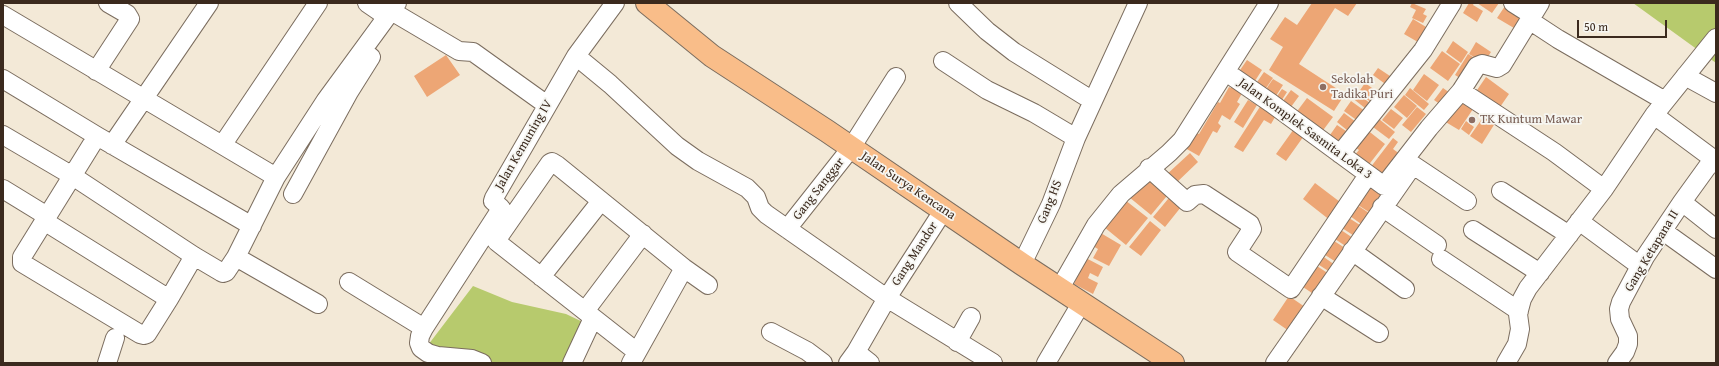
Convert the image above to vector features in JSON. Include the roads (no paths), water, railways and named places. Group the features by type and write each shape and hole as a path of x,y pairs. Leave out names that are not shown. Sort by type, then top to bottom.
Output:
{"main road":[{"name":"Jalan Surya Kencana","path":"647,3 712,56 1022,264 1173,363"}],"street":[{"path":"96,71 130,19 127,14 108,3"},
{"path":"194,256 169,299 146,334 142,335 22,263 21,259 71,175 143,97 209,3"},
{"path":"223,144 318,3"},
{"path":"367,3 397,9 459,51 473,52 547,105"},
{"name":"Jalan Kemuning IV","path":"424,328 487,234 500,208 493,201 494,198 547,105 576,56 615,3"},
{"path":"958,3 987,31 1014,52 1093,101"},
{"name":"Gang HS","path":"1022,264 1051,204 1076,138 1138,3"},
{"path":"1060,288 1081,250 1106,211 1121,194 1182,140 1269,3"},
{"path":"1340,154 1423,50 1452,3"},
{"path":"1513,3 1534,13 1558,39 1665,101"},
{"path":"3,135 71,175 194,256 223,272 226,272 236,257 276,177 326,100 397,9"},
{"path":"293,194 397,9"},
{"path":"1534,13 1502,65 1497,68 1482,64 1478,66 1461,91 1554,152 1604,189"},
{"path":"3,15 96,71 223,144 276,177"},
{"path":"1506,363 1517,344 1520,329 1518,311 1525,294 1604,189 1654,115 1716,38"},
{"path":"576,56 610,84 677,146 698,161 747,188 756,197 760,208 766,214 887,298 993,363"},
{"path":"943,61 988,90 1034,113 1076,138"},
{"name":"Jalan Komplek Sasmita Loka 3","path":"1226,72 1384,186 1429,128 1461,91"},
{"path":"1685,76 1716,93"},
{"name":"Gang Sanggar","path":"788,229 851,148 896,77"},
{"path":"3,79 252,226"},
{"path":"1654,115 1713,163"},
{"path":"520,153 543,172"},
{"path":"684,268 634,357 589,314 497,242 500,235 543,172 550,163 554,162 684,268 708,285"},
{"name":"Gang Ketapana II","path":"1617,363 1626,352 1628,344 1628,336 1620,318 1619,309 1621,302 1640,266 1682,202 1713,163"},
{"path":"1275,363 1382,207 1413,165 1467,201"},
{"path":"1149,168 1187,202 1195,195 1204,194 1250,224 1252,229 1237,252 1290,289 1368,175"},
{"path":"3,189 169,299"},
{"path":"1501,191 1568,235"},
{"path":"541,277 601,201"},
{"path":"1682,202 1716,229"},
{"path":"1382,207 1518,311"},
{"name":"Gang Mandor","path":"852,358 887,298 943,211"},
{"path":"1579,221 1640,266"},
{"path":"1473,230 1540,273"},
{"path":"1663,231 1716,269"},
{"path":"572,363 589,314 644,234"},
{"path":"1352,251 1405,289"},
{"path":"236,257 318,304"},
{"path":"349,282 424,328 420,336 419,343 421,348 428,353 438,356 472,359 482,363"},
{"path":"1321,296 1379,333"},
{"path":"1046,363 1082,302"},
{"path":"957,342 971,317"},
{"path":"771,332 807,351 823,363"},
{"path":"107,363 115,338"},
{"path":"852,358 870,363"}],"place":[{"name":"Sekolah Tadika Puri","path":"1323,87"},
{"name":"TK Kuntum Mawar","path":"1472,120"}]}
